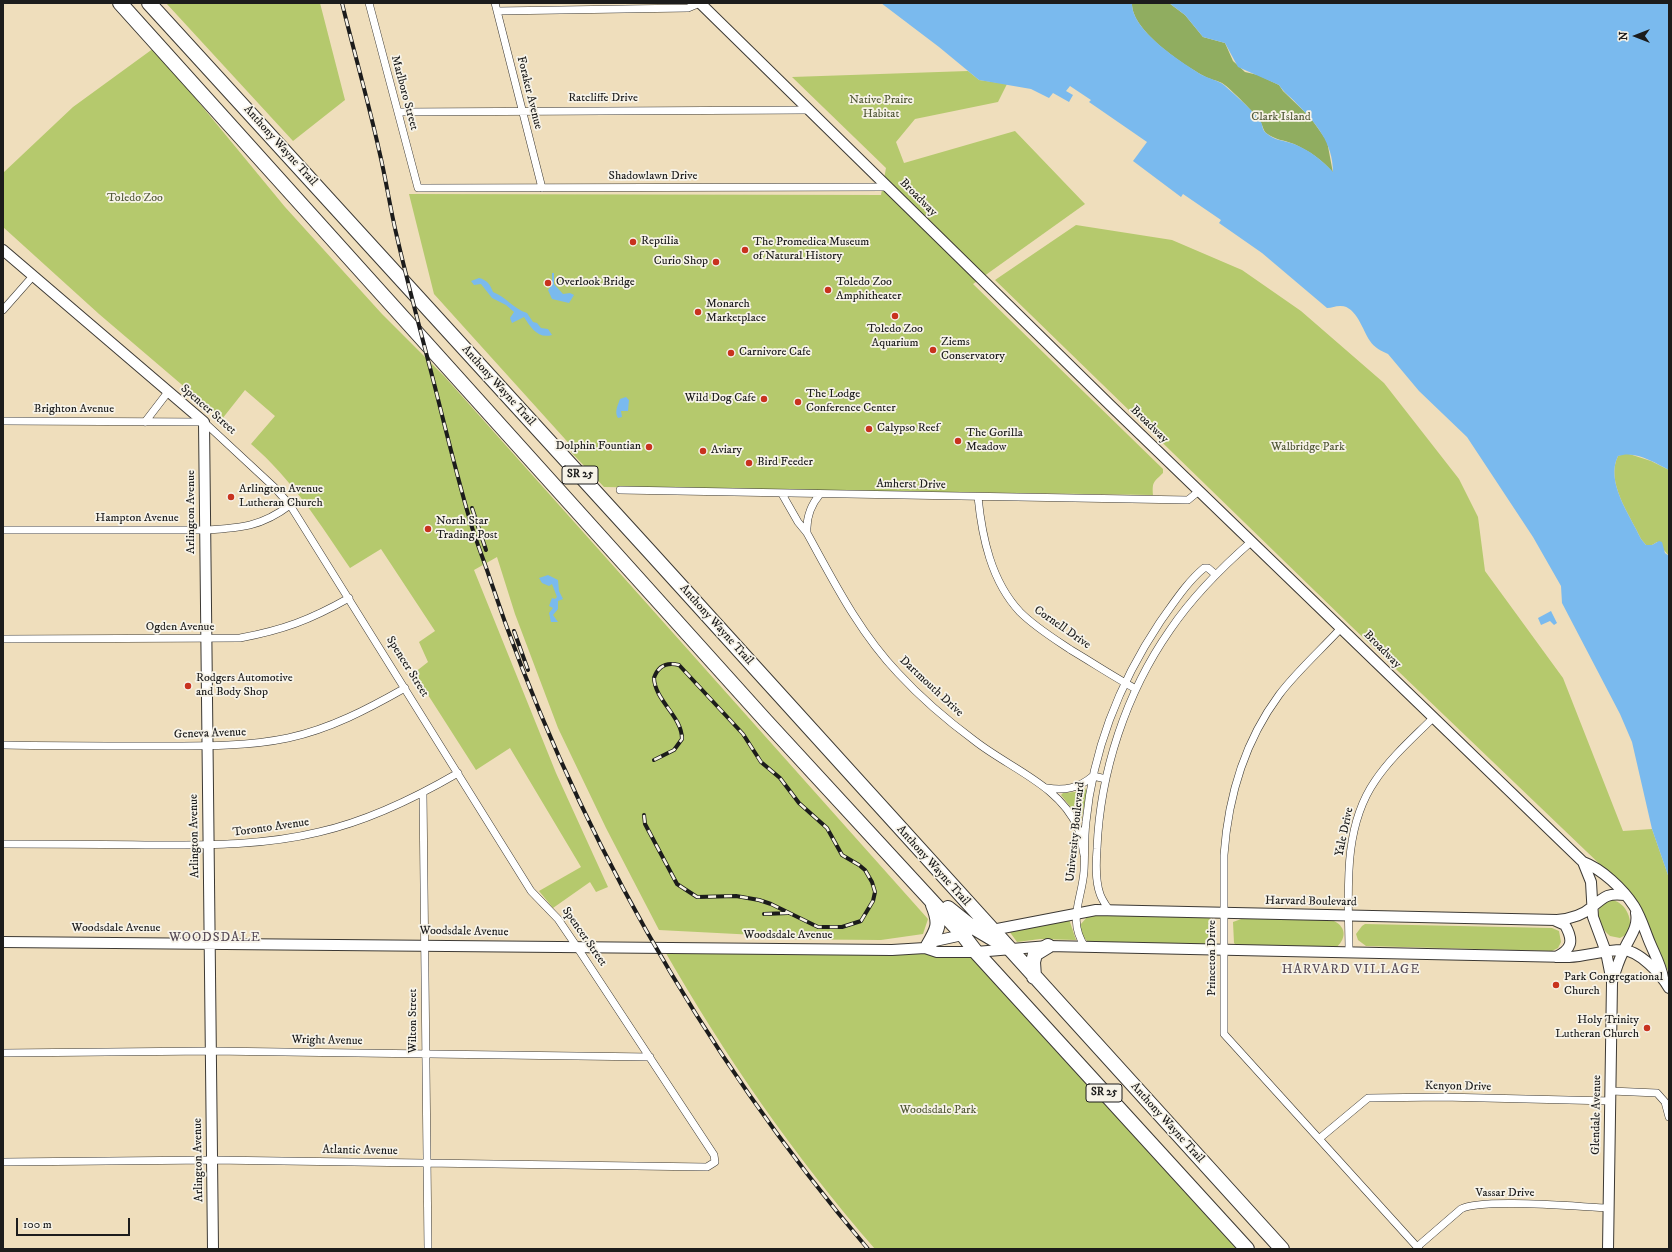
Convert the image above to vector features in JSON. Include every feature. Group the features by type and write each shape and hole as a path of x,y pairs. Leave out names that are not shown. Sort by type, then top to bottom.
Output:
{"highway":[{"name":"Anthony Wayne Trail","path":"120,3 451,373 1247,1249"},
{"name":"Anthony Wayne Trail","path":"149,3 655,558 986,931 1009,949 1282,1249"},
{"path":"882,848 912,868 946,906 968,924 986,931"},
{"path":"926,947 936,932 938,923 931,900"},
{"path":"1034,977 1033,962 1035,954 1048,946"}],"street":[{"name":"Marlboro Street","path":"369,3 418,188"},
{"name":"Foraker Avenue","path":"495,3 542,188"},
{"path":"497,11 688,8 700,3"},
{"name":"Broadway","path":"700,3 1433,718 1583,862 1593,866 1625,896"},
{"name":"Ratcliffe Drive","path":"398,112 522,110 809,110"},
{"name":"Shadowlawn Drive","path":"418,188 888,187"},
{"name":"Spencer Street","path":"3,250 204,422 274,487 290,505 531,891 558,919 577,947 714,1155 714,1162"},
{"path":"3,310 33,276"},
{"path":"145,422 168,392"},
{"name":"Brighton Avenue","path":"3,421 204,422"},
{"name":"Arlington Avenue","path":"204,422 213,1249"},
{"name":"Amherst Drive","path":"620,490 1188,500 1199,491"},
{"name":"Dartmouth Drive","path":"782,494 798,522 807,533 851,613 897,673 927,701 976,742 1045,787 1062,803 1079,830 1084,858"},
{"path":"807,533 808,517 813,502 820,494"},
{"name":"Cornell Drive","path":"978,497 981,530 991,562 1003,589 1019,611 1039,629 1136,689"},
{"name":"Hampton Avenue","path":"3,530 206,530 237,528 256,524 275,516 290,505"},
{"name":"University Boulevard","path":"1109,910 1100,893 1096,862 1098,823 1106,779 1116,741 1136,689 1169,630 1215,574 1252,541"},
{"name":"University Boulevard","path":"1085,947 1079,937 1076,913 1082,888 1087,815 1094,776 1104,738 1125,683 1146,644 1186,588 1204,568 1208,568 1215,574"},
{"name":"Ogden Avenue","path":"3,639 240,638 273,632 312,618 349,598"},
{"name":"Princeton Drive","path":"1341,628 1279,694 1255,732 1242,766 1226,828 1224,1034 1320,1138 1418,1248"},
{"name":"Geneva Avenue","path":"3,746 208,746 252,744 289,738 316,730 368,709 405,688"},
{"name":"Yale Drive","path":"1348,953 1350,863 1361,807 1374,781 1394,757 1433,718"},
{"name":"Toronto Avenue","path":"3,844 208,845 256,843 320,832 364,818 423,793 458,773"},
{"path":"1094,776 1106,779"},
{"name":"Dartmouth Drive","path":"1045,787 1055,789 1074,788 1082,785 1094,776"},
{"name":"Wilton Street","path":"423,793 428,1249"},
{"path":"1084,858 1096,862"},
{"name":"Broadway","path":"1583,862 1591,882 1592,907 1595,927 1606,952"},
{"name":"Harvard Boulevard","path":"986,931 1096,910 1224,914 1554,920 1569,919 1592,907 1600,899 1607,895 1625,896"},
{"path":"1625,896 1634,906 1661,966 1663,978"},
{"name":"Glendale Avenue","path":"1612,982 1623,950 1636,926 1634,906"},
{"path":"1554,920 1565,925 1571,939 1569,947 1565,952 1556,957"},
{"name":"Woodsdale Avenue","path":"926,947 935,941 986,931"},
{"name":"Woodsdale Avenue","path":"3,942 209,942 885,950 926,947 937,952 976,952 1009,949"},
{"path":"1009,949 1048,946 1556,957 1584,956 1623,950 1640,957 1663,978 1669,988"},
{"name":"Glendale Avenue","path":"1606,952 1612,982 1608,1249"},
{"name":"Wright Avenue","path":"3,1054 210,1051 650,1057"},
{"name":"Kenyon Drive","path":"1320,1138 1368,1098 1611,1096 1657,1093 1664,1102 1669,1117"},
{"name":"Atlantic Avenue","path":"3,1162 212,1160 707,1167 714,1162"},
{"name":"Vassar Drive","path":"1418,1248 1461,1209 1468,1205 1510,1204 1609,1208"}],"green space":[{"path":"166,3 320,3 345,100 293,141"},
{"name":"Clark Island","path":"1132,3 1169,3 1185,15 1203,37 1225,43 1233,61 1245,72 1258,75 1279,85 1283,91 1310,117 1327,141 1333,173 1320,160 1305,150 1266,133 1254,114 1226,86 1193,70 1159,45 1140,24 1134,13"},
{"name":"Toledo Zoo","path":"154,48 285,207 382,314 444,376 928,919 923,934 881,940 761,939 756,935 659,930 606,828 558,728 515,614 497,557 474,570 556,773 608,887 596,892 590,882 553,908 539,891 581,867 510,748 476,770 414,673 428,662 419,642 435,631 381,549 350,568 305,503 280,472 251,444 275,416 245,390 222,419 99,314 3,227 3,173 73,107"},
{"name":"Native Praire Habitat","path":"968,71 979,80 1007,84 998,102 915,119 896,142 904,163 1015,131 1085,204 973,284 1163,469 1163,473 1153,484 1153,495 604,487 571,452 574,449 434,294 409,194 881,195 886,168 792,77"},
{"name":"Walbridge Park","path":"1076,225 1172,240 1242,270 1301,311 1384,383 1459,479 1478,517 1485,571 1563,678 1623,831 1652,829 1669,878 1669,973 1633,896 1351,626 995,280"},
{"path":"1626,453 1651,461 1669,470 1669,556 1657,542 1652,545 1646,545 1641,539 1620,498 1615,477 1615,466 1618,456"},
{"path":"1085,788 1087,792 1081,820 1061,795 1063,793 1075,792"},
{"path":"1613,900 1622,905 1628,913 1630,923 1629,933 1620,938 1610,936 1599,921 1598,915 1601,905"},
{"path":"1095,914 1206,917 1212,919 1213,942 1208,945 1091,944 1082,936 1080,925 1088,916"},
{"path":"1244,918 1332,920 1340,925 1344,932 1344,936 1337,947 1236,945 1234,943 1233,922"},
{"path":"1069,919 1076,940 1040,939 1017,942 1009,931"},
{"path":"1365,924 1552,928 1559,931 1561,942 1558,948 1552,951 1366,946 1358,940 1356,934"},
{"name":"Woodsdale Park","path":"663,948 976,952 1247,1249 875,1249 816,1178 788,1141 710,1027"}],"water":[{"path":"881,3 1132,3 1134,13 1140,24 1148,34 1170,54 1202,75 1224,85 1244,103 1261,122 1264,131 1269,136 1305,149 1320,159 1333,172 1330,152 1322,134 1310,118 1279,85 1238,67 1225,43 1203,37 1185,15 1169,3 1669,3 1669,470 1638,456 1624,455 1618,456 1615,466 1615,477 1620,498 1641,539 1646,545 1652,545 1659,541 1662,542 1665,553 1669,556 1669,878 1652,829 1632,742 1620,714 1562,603 1561,586 1533,537 1467,437 1419,391 1388,354 1378,349 1372,343 1367,337 1355,314 1346,307 1340,306 1327,308 1262,253 1219,223 1221,220 1183,194 1181,197 1133,161 1147,142 1089,102 1091,100 1070,86 1066,91 1073,95 1069,102 1053,93 1049,98 1031,89 979,80 939,47"},
{"path":"552,273 554,273 554,284 563,294 570,293 574,295 569,303 552,299 548,290 552,285"},
{"path":"479,278 488,283 493,292 518,309 527,313 533,322 537,323 541,328 548,329 552,335 547,336 535,332 524,317 512,323 510,318 514,312 506,305 492,298 481,284 474,285 471,281"},
{"path":"626,397 629,400 628,411 621,411 622,417 618,418 616,411 617,406 620,399"},
{"path":"548,575 558,580 559,591 563,599 558,601 558,609 553,615 558,622 551,622 549,613 553,608 549,606 552,598 555,599 557,597 552,584 549,586 542,583 539,578"},
{"path":"1551,611 1557,623 1554,625 1550,621 1541,625 1538,618"}],"railway":[{"path":"342,3 375,131 406,276 466,507 477,543 522,667 559,757 601,845 646,930 696,1014 749,1095 807,1173 868,1249"},
{"path":"472,508 486,550"},
{"path":"514,631 528,670"},
{"path":"644,815 645,824 677,884 697,897 736,896 759,900 771,904 818,927 842,927 861,921 873,901 875,892 872,882 865,870 842,855 827,828 799,803 780,778 761,762 743,734 679,665 675,664 664,666 658,670 654,678 655,686 659,694 678,723 682,739 674,750 654,760"},
{"path":"764,914 788,913"}],"place":[{"name":"Reptilia","path":"633,242"},
{"name":"The Promedica Museum of Natural History","path":"745,250"},
{"name":"Curio Shop","path":"716,262"},
{"name":"Overlook Bridge","path":"548,283"},
{"name":"Toledo Zoo Amphitheater","path":"828,290"},
{"name":"Monarch Marketplace","path":"698,312"},
{"name":"Toledo Zoo Aquarium","path":"895,316"},
{"name":"Ziems Conservatory","path":"933,350"},
{"name":"Carnivore Cafe","path":"731,353"},
{"name":"Wild Dog Cafe","path":"764,399"},
{"name":"The Lodge Conference Center","path":"798,402"},
{"name":"Calypso Reef","path":"869,429"},
{"name":"The Gorilla Meadow","path":"958,441"},
{"name":"Dolphin Fountian","path":"649,447"},
{"name":"Aviary","path":"703,451"},
{"name":"Bird Feeder","path":"749,463"},
{"name":"Arlington Avenue Lutheran Church","path":"231,497"},
{"name":"North Star Trading Post","path":"428,529"},
{"name":"Rodgers Automotive and Body Shop","path":"188,686"},
{"name":"Park Congregational Church","path":"1556,985"},
{"name":"Holy Trinity Lutheran Church","path":"1647,1028"}],"district":[{"name":"WOODSDALE","path":"215,938"},
{"name":"HARVARD VILLAGE","path":"1351,970"}]}
